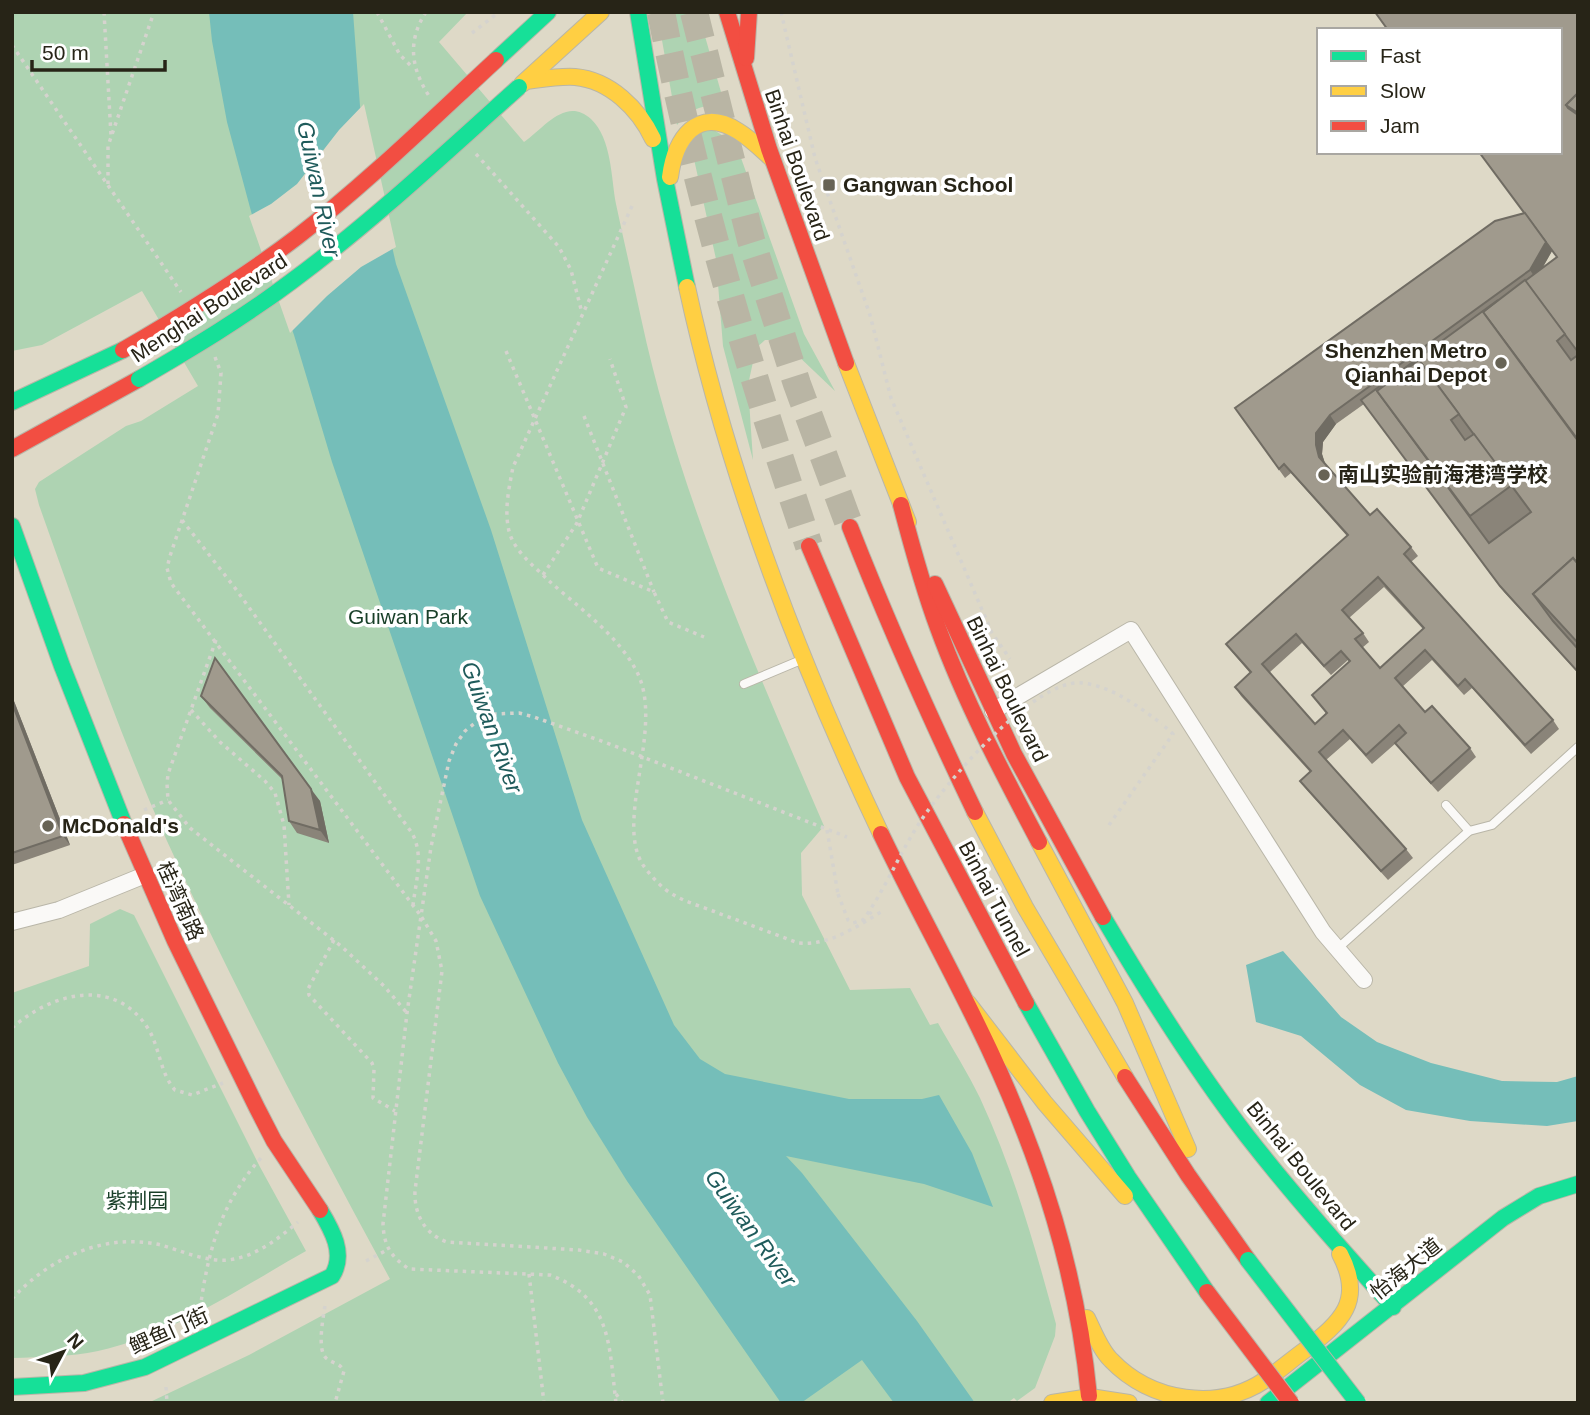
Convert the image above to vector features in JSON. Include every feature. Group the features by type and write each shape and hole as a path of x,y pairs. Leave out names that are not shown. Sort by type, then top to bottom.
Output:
{"main road":[{"name":"Menghai Boulevard","path":"12,402 123,350 244,275 299,235 362,182 496,60 536,19 548,12"},
{"name":"Menghai Boulevard","path":"12,449 139,379 230,324 304,272 377,212 601,12"},
{"path":"638,12 660,158 700,346 732,457 770,569 841,748 935,945 968,1003 1007,1060 1055,1118 1178,1251 1291,1403"},
{"name":"Binhai Boulevard","path":"727,12 745,80 772,159 876,447 967,659 993,711 1072,863 1140,979 1209,1084 1249,1139 1393,1307"},
{"path":"745,80 750,12"},
{"path":"522,84 564,77 591,80 610,90 631,108 649,131 660,158"},
{"path":"669,201 671,164 675,148 682,135 699,125 709,122 732,127 772,159"},
{"path":"901,505 917,572 952,661 1016,799 1130,1013 1218,1219 1297,1327 1358,1403"},
{"name":"桂湾南路","path":"12,526 66,680 145,876 253,1103 334,1239 339,1264 332,1276"},
{"name":"Binhai Tunnel","path":"850,527 887,625 971,805 1049,949 1095,1027 1218,1219"},
{"name":"Binhai Tunnel","path":"809,546 907,777 991,938 1087,1111 1178,1251"},
{"path":"968,1003 1009,1093 1055,1217 1074,1289 1087,1357 1089,1396"},
{"name":"怡海大道","path":"1268,1403 1522,1206 1539,1196 1578,1184"},
{"path":"1074,1289 1109,1358 1125,1373 1147,1386 1182,1397 1206,1401 1231,1396 1254,1387 1280,1370 1335,1325 1346,1310 1350,1295 1349,1279 1342,1258 1326,1231"},
{"name":"鲤鱼门街","path":"12,1387 34,1391 84,1383 145,1367 332,1276"},
{"path":"1052,1403 1071,1397 1089,1396 1129,1403"}],"street":[{"path":"993,711 1131,630 1323,932 1364,980"},
{"path":"12,922 59,910 145,876"}],"lane":[{"path":"744,684 804,659"},
{"path":"1337,949 1469,831 1492,825 1578,747"},
{"path":"1446,805 1469,831"}],"path":[{"path":"104,12 111,137"},
{"path":"109,186 107,155 111,137 154,12"},
{"path":"377,12 400,55 415,69"},
{"path":"426,12 415,34 412,58 428,95 436,105"},
{"path":"472,33 499,12"},
{"path":"781,12 815,158 870,315 891,398 992,634 1010,659"},
{"path":"12,45 184,296"},
{"path":"475,153 559,247 571,271 582,315"},
{"path":"632,206 513,467 507,509 509,532 520,552 610,636 637,672 645,694 642,758 637,789 636,848 652,877 673,895 798,943 811,944 847,932 872,914 904,847 939,796 985,744 1037,699 1057,687 1082,683 1105,689 1133,704 1173,734 1109,825"},
{"path":"506,351 598,568 654,592"},
{"path":"214,353 221,373 218,414 167,568 171,583 413,905 436,941 442,971 415,1191 418,1214 430,1233 447,1242 579,1250 604,1254 623,1262 638,1275 650,1295 663,1403"},
{"path":"543,575 577,523 626,407 610,359"},
{"path":"584,416 668,622 704,637"},
{"path":"182,520 235,588 412,833 419,857 413,905"},
{"path":"216,640 168,774 168,800 190,828 334,940 371,973 407,1013"},
{"path":"191,710 275,793 284,825 289,905"},
{"path":"616,1403 604,1324 582,1292 566,1281 550,1275 409,1269 387,1250 383,1224 407,1013 431,847 449,761 456,744 475,723 495,714 519,713 607,743 847,837"},
{"path":"145,810 168,800"},
{"path":"827,830 838,894 848,920 859,922 881,912"},
{"path":"334,940 309,989 309,995 372,1063 373,1098 396,1112"},
{"path":"12,1028 38,1010 72,996 108,996 136,1014 148,1029 165,1074 175,1090 192,1095 223,1083"},
{"path":"200,1317 208,1259 221,1220 243,1178 262,1157"},
{"path":"12,1299 45,1268 67,1256 111,1243 153,1244 208,1259 226,1260 242,1257 281,1237 298,1222"},
{"path":"366,1261 387,1250"},
{"path":"530,1275 544,1403"},
{"path":"325,1306 322,1354 327,1360 343,1367 344,1371 335,1403"},
{"path":"166,1387 167,1403"},
{"path":"615,1393 623,1403"}],"green space":[{"name":"Guiwan Park","path":"12,12 468,12 439,42 524,142 564,112 582,113 598,127 607,148 616,204 641,318 676,449 720,576 824,826 801,853 802,895 850,990 910,988 930,1025 938,1023 980,1098 1013,1181 1056,1324 1055,1336 1035,1388 1017,1401 1014,1398 1007,1403 148,1403 249,1355 390,1279 275,1062 167,841 84,632 39,505 35,489 39,482 126,426 141,421 198,386 142,291 42,345 12,351"},
{"path":"657,12 698,12 725,106 710,105 698,108 677,125"},
{"path":"706,125 736,144 804,334 835,391 793,351 773,340 765,340 756,348 748,385 753,460 723,346 716,259 692,150 692,144"},
{"name":"紫荆园","path":"120,909 134,915 260,1167 306,1251 205,1309 126,1344 87,1353 12,1358 12,993 89,966 90,924"}],"water":[{"name":"Guiwan River","path":"209,12 353,12 360,106 396,264 491,530 582,820 674,1025 700,1059 725,1074 849,1099 922,1099 939,1095 972,1153 993,1207 924,1184 786,1156 917,1321 975,1403 894,1403 862,1360 801,1403 781,1403 627,1181 587,1117 558,1063 480,896 332,462 294,335 252,215 227,122"},
{"path":"1283,951 1341,1017 1377,1042 1431,1063 1502,1081 1557,1082 1578,1076 1578,1121 1547,1126 1470,1121 1406,1110 1360,1085 1301,1036 1256,1022 1246,965"}],"pier":[{"path":"364,104 396,247 361,267 290,333 249,216 271,204 297,184 339,130"}],"building":[{"path":"1375,12 1578,12 1578,93 1566,105 1578,115 1578,352 1525,281 1557,257 1480,154 1562,154 1562,28 1387,28"},
{"path":"1578,93 1578,113 1566,105"},
{"path":"1525,213 1546,242 1530,270 1330,415 1316,433 1316,445 1319,457 1370,515 1377,509 1411,547 1404,554 1553,720 1525,745 1465,679 1458,686 1425,650 1395,678 1425,712 1432,706 1470,748 1431,783 1395,743 1406,733 1399,725 1366,755 1343,730 1319,752 1406,849 1381,871 1300,781 1311,771 1235,687 1251,672 1226,644 1348,535 1284,464 1279,469 1235,408 1495,221","holes":["1378,577 1424,628 1380,668 1355,639 1363,633 1342,610","1296,634 1324,666 1341,651 1350,661 1312,695 1327,713 1315,724 1262,664"]},
{"path":"1525,280 1565,334 1557,341 1571,360 1578,355 1576,437 1483,312"},
{"path":"1498,300 1483,312 1578,441 1578,564 1573,558 1533,594 1578,649 1578,672 1500,586 1361,400","holes":["1419,360 1531,512 1489,543 1377,391"]},
{"path":"1419,360 1459,414 1451,420 1465,440 1474,434 1512,485 1470,516 1377,391"},
{"path":"1573,558 1578,564 1578,643 1533,594"},
{"path":"215,658 311,789 320,830 289,821 282,776 201,696"},
{"path":"12,703 63,836 12,853"}],"tunnel":[{"path":"661,12 691,149 726,282 809,546"},
{"path":"694,12 751,240 797,384 850,527"}],"traffic: fast":[{"path":"496,60 548,12"},
{"path":"638,12 665,179 687,287"},
{"path":"139,379 236,320 322,258 408,187 519,87"},
{"path":"12,402 123,350"},
{"path":"12,526 62,666 124,824"},
{"path":"1103,917 1172,1029 1227,1110 1300,1201 1393,1307"},
{"path":"1026,1003 1128,1177 1207,1292"},
{"path":"1268,1403 1503,1218 1539,1196 1578,1184"},
{"path":"12,1387 84,1383 145,1367 332,1276 338,1251 333,1234 320,1210"},
{"path":"1248,1260 1358,1403"}],"traffic: slow":[{"path":"522,84 601,12"},
{"path":"526,81 575,77 600,84 631,107 653,139"},
{"path":"670,177 677,150 683,139 700,124 711,122 724,124 738,131 772,159"},
{"path":"687,287 723,428 768,566 821,701 881,834"},
{"path":"846,363 908,522"},
{"path":"975,812 1025,907 1125,1077"},
{"path":"1039,842 1125,1003 1188,1149"},
{"path":"968,1003 1044,1102 1125,1196"},
{"path":"1087,1318 1107,1356 1127,1374 1145,1385 1185,1398 1227,1396 1247,1390 1270,1377 1318,1340 1338,1320 1349,1298 1350,1285 1340,1254"},
{"path":"1052,1403 1090,1397 1129,1403"}],"traffic: jam":[{"path":"727,12 769,149 846,363"},
{"path":"746,58 749,12"},
{"path":"123,350 212,296 297,237 374,173 496,60"},
{"path":"12,449 139,379"},
{"path":"901,505 923,583 960,683 1039,842"},
{"path":"850,527 910,671 975,812"},
{"path":"809,546 907,777 1026,1003"},
{"path":"935,584 1014,754 1103,917"},
{"path":"124,824 175,941 257,1108 274,1141 320,1210"},
{"path":"881,834 977,1024 1026,1135 1066,1262 1076,1306 1089,1396"},
{"path":"1125,1077 1188,1175 1248,1260"},
{"path":"1207,1292 1291,1403"}],"place":[{"name":"Gangwan School","path":"829,185"},
{"name":"Shenzhen Metro Qianhai Depot","path":"1501,363"},
{"name":"南山实验前海港湾学校","path":"1324,475"},
{"name":"McDonald's","path":"48,826"}]}
